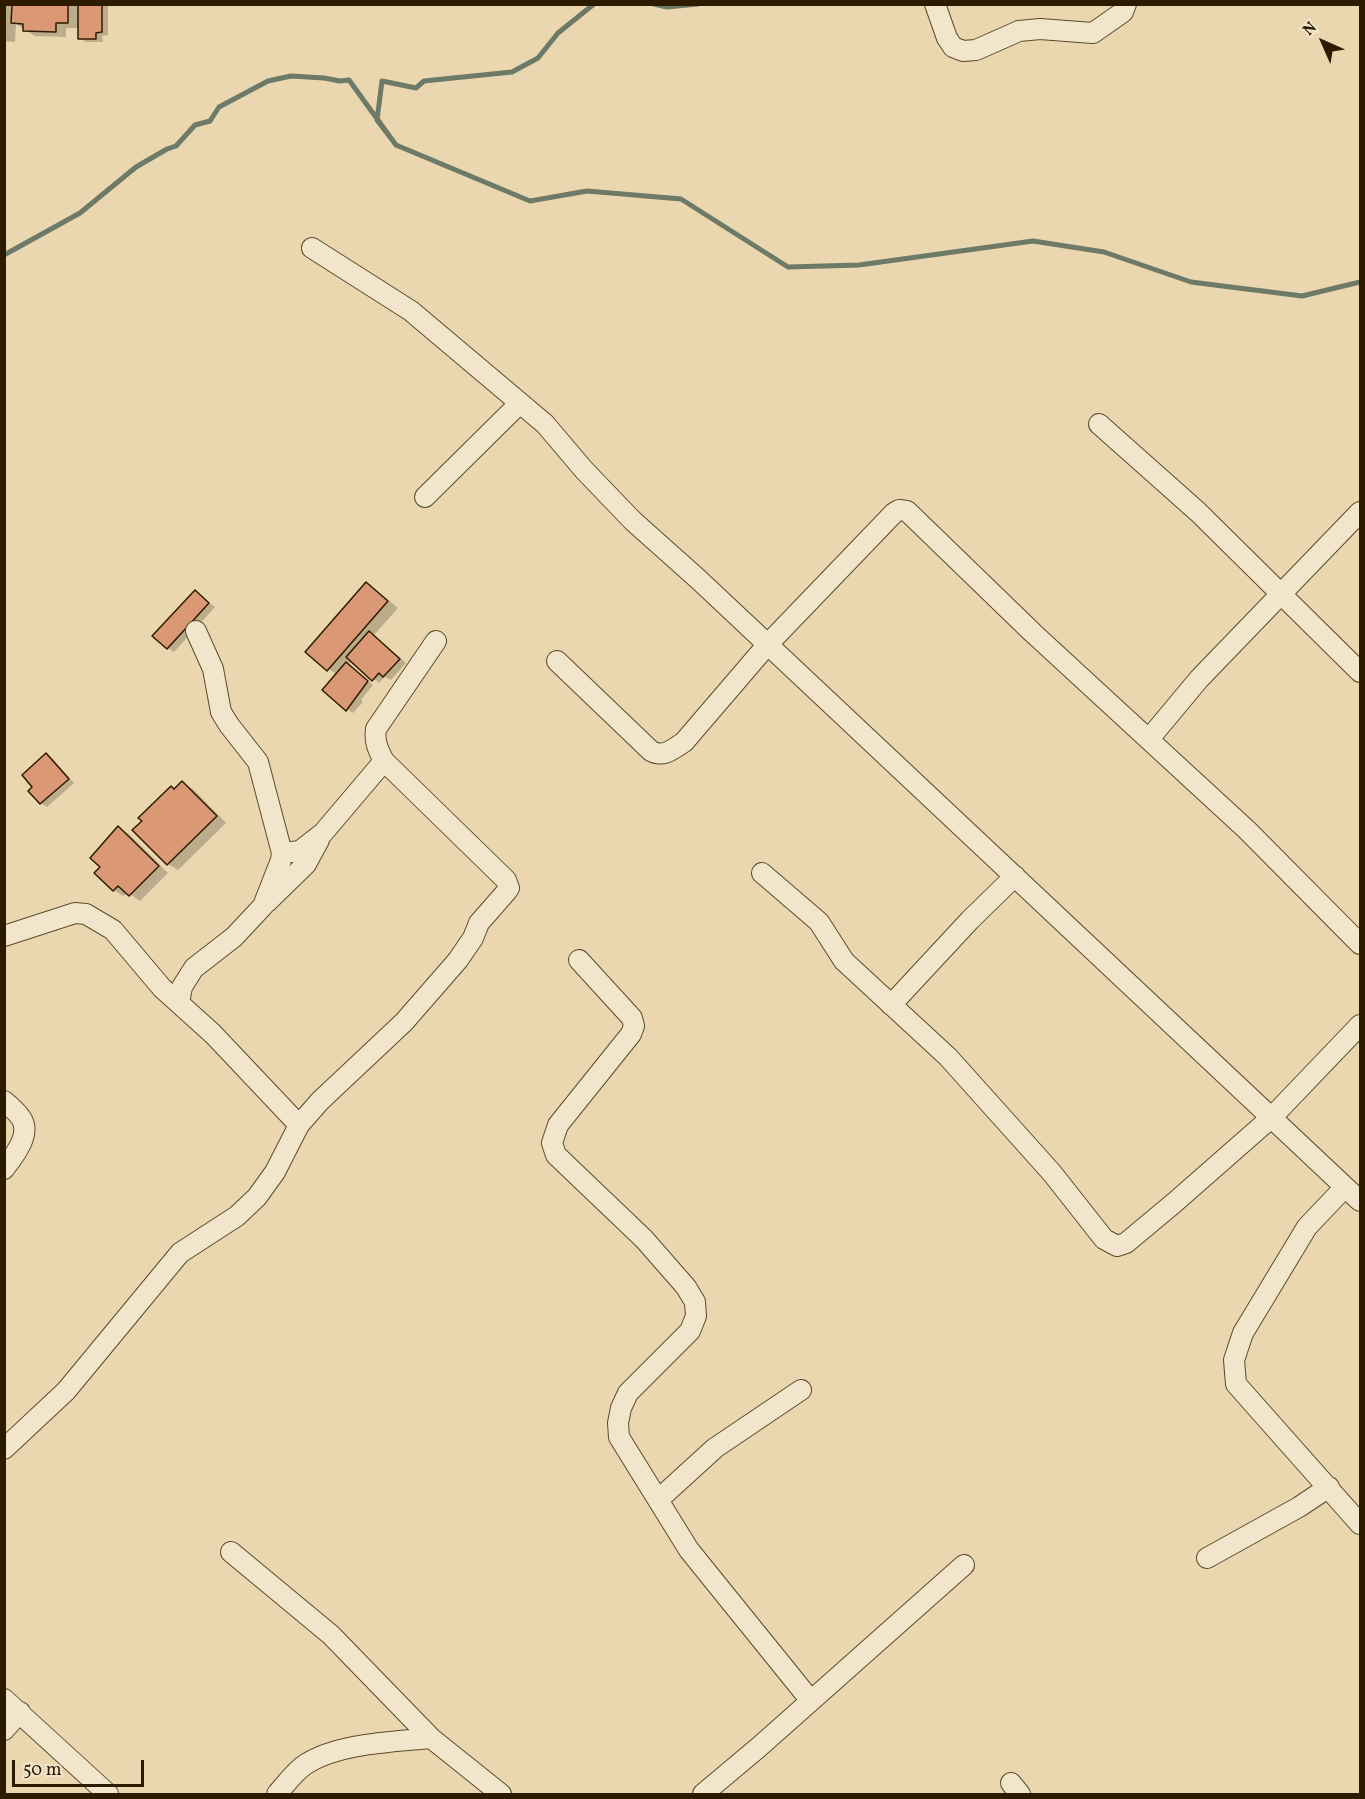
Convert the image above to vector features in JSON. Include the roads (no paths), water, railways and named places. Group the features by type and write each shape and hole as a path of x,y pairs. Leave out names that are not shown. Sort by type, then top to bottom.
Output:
{"street":[{"path":"935,4 947,38 953,47 963,51 976,50 1019,31 1048,29 1092,33 1123,12 1126,4"},
{"path":"312,248 411,311 545,424 584,470 633,521 768,644 1360,1201"},
{"path":"426,497 520,403"},
{"path":"1099,424 1198,512 1360,672"},
{"path":"557,661 651,752 667,753 684,742 768,644 894,513 899,510 907,511 1033,633 1247,830 1360,944"},
{"path":"1149,739 1199,679 1360,512"},
{"path":"196,631 213,669 221,712 258,762 282,853 263,906"},
{"path":"4,1449 66,1391 180,1253 237,1216 257,1197 275,1172 299,1125 320,1101 404,1022 458,960 473,938 479,923 509,888 506,880 384,761 377,746 376,729 436,641"},
{"path":"179,1003 182,987 194,968 234,937 306,864 323,833 384,761"},
{"path":"282,853 300,851 323,833"},
{"path":"762,873 819,922 844,961 948,1057 1052,1173 1104,1239 1117,1246 1126,1243 1272,1117 1360,1025"},
{"path":"891,1005 970,920 1015,876"},
{"path":"4,936 75,913 86,914 112,930 162,988 213,1034 299,1125"},
{"path":"579,960 632,1018 634,1026 631,1034 558,1125 552,1143 556,1155 644,1239 686,1287 695,1302 696,1316 690,1331 628,1393 620,1415 619,1437 689,1550 811,1701"},
{"path":"4,1101 22,1120 24,1135 18,1151 4,1169"},
{"path":"1345,1187 1307,1227 1294,1246 1243,1333 1234,1360 1236,1384 1360,1524"},
{"path":"658,1500 715,1448 801,1390"},
{"path":"1207,1558 1329,1488"},
{"path":"231,1552 331,1635 431,1738 501,1794"},
{"path":"703,1794 964,1565"},
{"path":"4,1699 108,1794"},
{"path":"4,1730 20,1712"},
{"path":"277,1794 305,1764 325,1754 362,1746 431,1738"}],"waterway":[{"path":"4,255 80,213 136,167 176,146 195,125 210,121 219,107 268,81 291,76 349,80 396,145 377,120 382,81 416,88 424,81 512,72 538,58 558,33 594,4"},
{"path":"654,4 667,7 698,4"},
{"path":"396,145 530,201 587,191 681,199 788,267 859,265 1033,241 1104,252 1191,282 1302,296 1360,282"}]}
